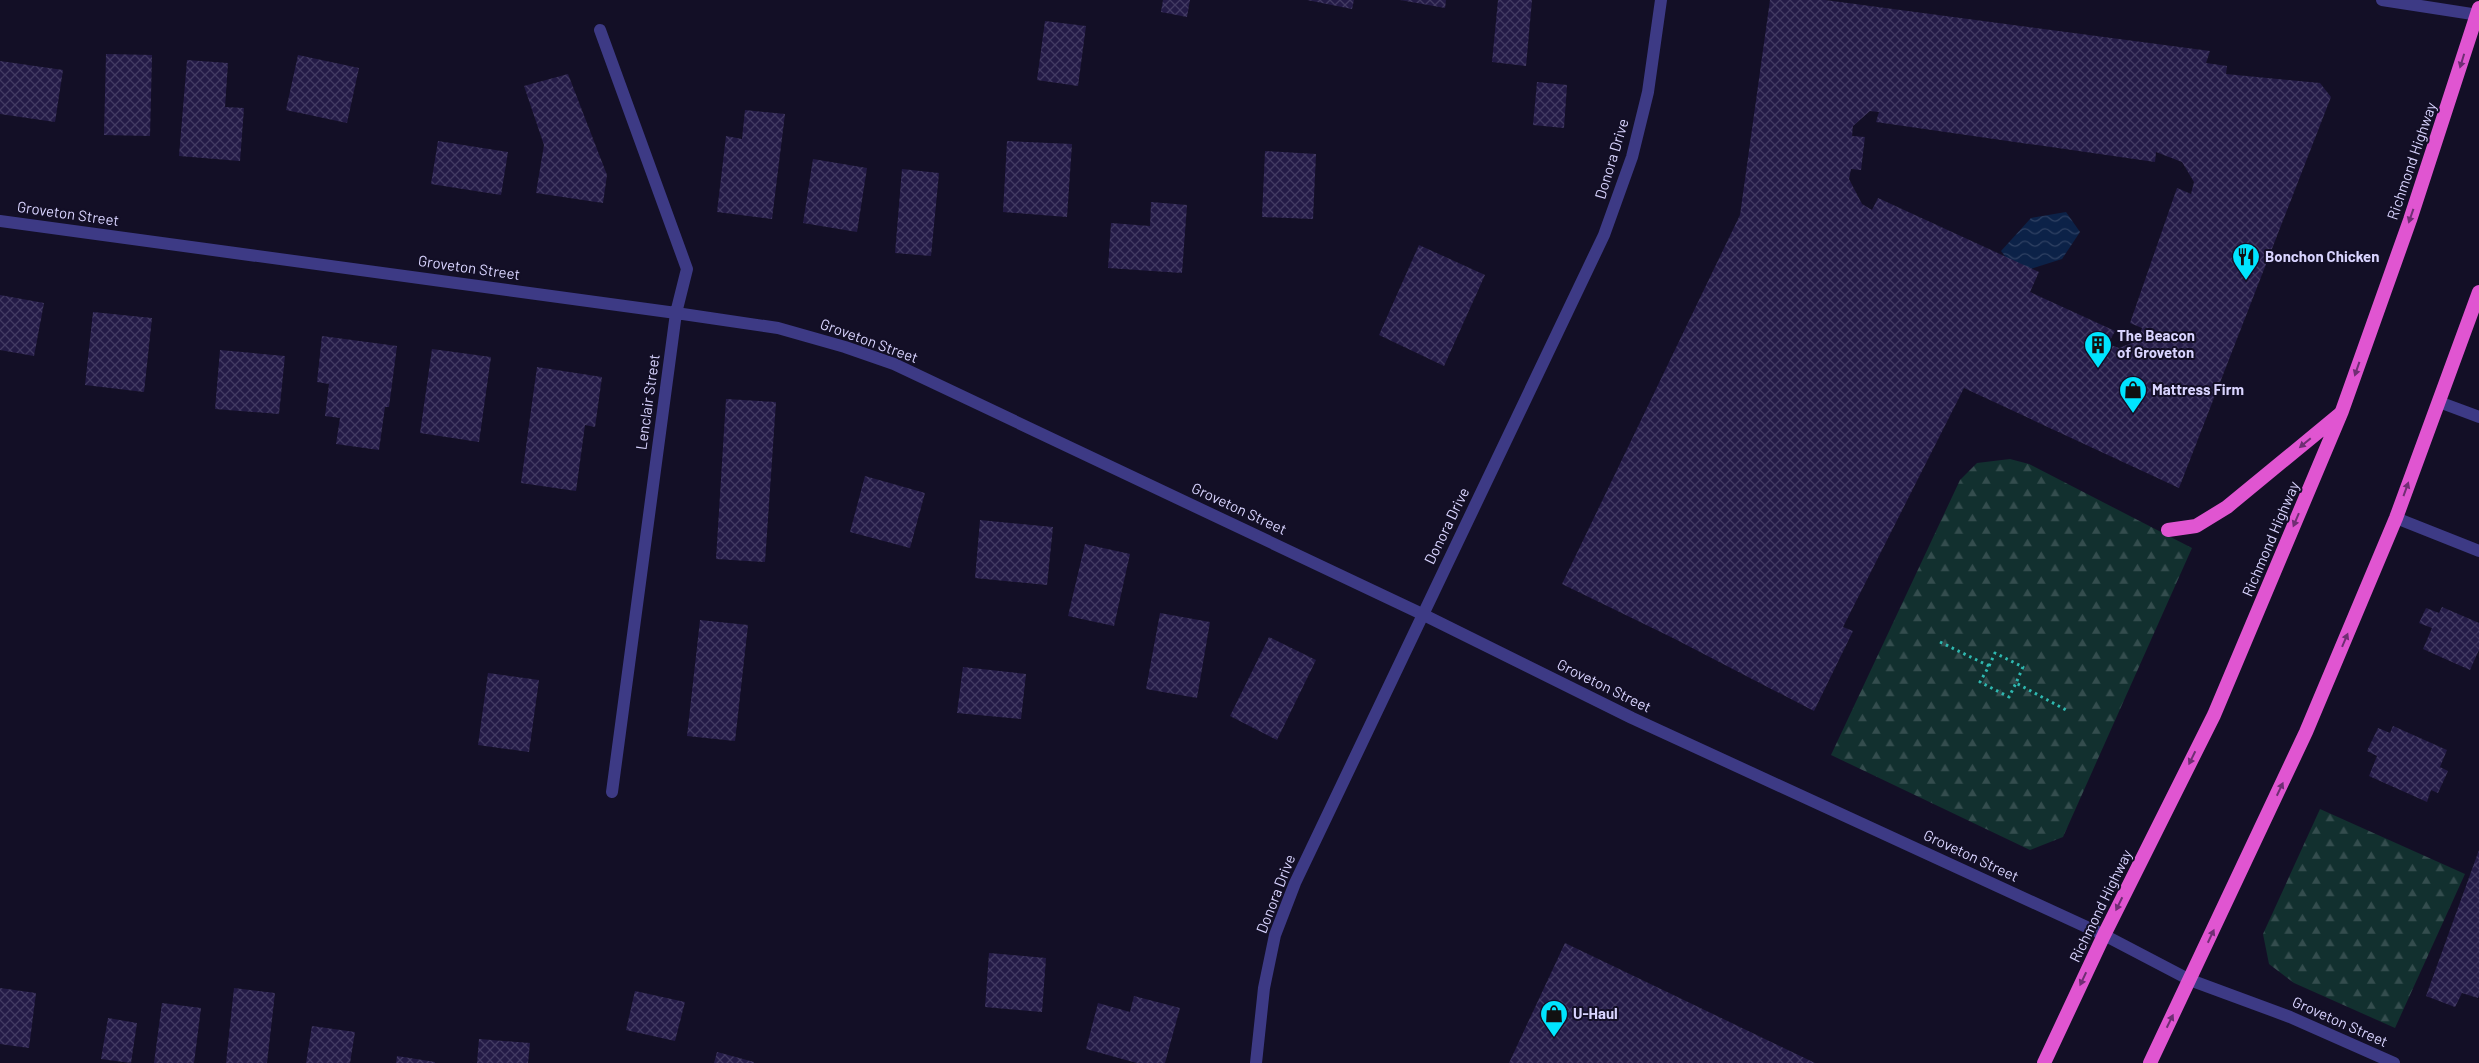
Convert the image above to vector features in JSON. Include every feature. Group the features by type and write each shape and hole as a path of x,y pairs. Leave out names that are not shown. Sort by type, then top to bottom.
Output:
{"highway":[{"name":"Richmond Highway","path":"2044,1063 2104,934 2214,714 2342,412 2410,220 2478,13"},
{"path":"2150,1063 2306,732 2396,518 2478,298"},
{"path":"2168,530 2196,526 2228,507 2342,412"}],"street":[{"name":"Donora Drive","path":"1256,1063 1264,988 1275,934 1295,883 1604,236 1632,157 1648,92 1661,0"},
{"path":"2382,0 2478,13"},
{"name":"Lenclair Street","path":"600,30 687,269 676,313 612,792"},
{"name":"Groveton Street","path":"0,221 778,328 845,347 894,364 1422,614 1632,718 2104,934 2190,980 2290,1017 2394,1063"},
{"path":"2439,402 2479,417"},
{"path":"2396,518 2478,548"}],"path":[{"path":"1940,642 1989,666"},
{"path":"1995,653 2023,668 2009,697 1980,682 1989,666 1995,653"},
{"path":"2016,683 2066,710"}],"green space":[{"path":"2010,459 2029,464 2192,548 2063,837 2030,850 1831,755 1960,480 1977,463"},
{"path":"2320,809 2465,874 2395,1028 2294,983 2269,964 2263,934"}],"water":[{"path":"2066,212 2080,232 2062,259 2018,273 2001,251 2031,218"}],"building":[{"path":"1163,0 1190,0 1187,17 1161,12"},
{"path":"1307,0 1354,0 1352,9"},
{"path":"1400,0 1446,0 1445,8"},
{"path":"1498,0 1532,0 1526,66 1492,62"},
{"name":"The Beacon of Groveton","path":"1770,0 1825,0 2210,51 2206,63 2227,66 2226,74 2320,83 2331,97 2179,488 1964,388 1843,627 1853,631 1814,711 1673,638 1562,584 1740,215","holes":["1870,111 1879,112 1876,122 2155,162 2156,152 2182,162 2194,182 2191,194 2177,188 2130,323 2142,328 2139,340 2119,348 2108,344 2115,331 2030,292 2039,272 1878,198 1872,210 1862,204 1849,179 1851,169 1861,170 1865,137 1852,136 1853,126"]},
{"path":"1045,21 1086,26 1078,86 1037,80"},
{"path":"106,54 152,55 150,136 104,135"},
{"path":"298,55 359,68 347,123 286,110"},
{"path":"187,60 228,63 225,107 244,108 240,161 179,156"},
{"path":"0,61 63,70 55,122 0,114"},
{"path":"568,74 607,175 603,203 536,193 544,145 524,86"},
{"path":"1537,82 1567,85 1564,128 1533,125"},
{"path":"745,110 785,114 772,219 717,212 726,136 742,139"},
{"path":"438,141 508,152 501,195 431,184"},
{"path":"1007,141 1072,144 1067,217 1003,212"},
{"path":"1265,151 1316,154 1313,219 1262,217"},
{"path":"813,159 867,168 857,232 803,223"},
{"path":"902,169 939,173 931,256 895,253"},
{"path":"1151,202 1187,205 1182,273 1108,268 1111,223 1150,226"},
{"path":"1419,245 1485,275 1444,366 1379,335"},
{"path":"0,295 44,303 34,356 0,350"},
{"path":"93,312 152,318 144,392 85,385"},
{"path":"322,336 397,346 389,407 385,407 379,450 336,444 340,418 325,416 329,384 317,382"},
{"path":"432,349 491,357 479,442 420,433"},
{"path":"220,350 285,356 279,414 215,409"},
{"path":"537,367 602,377 595,427 585,425 576,491 521,483"},
{"path":"726,399 776,402 765,562 716,559"},
{"path":"865,476 925,493 910,548 850,532"},
{"path":"980,520 1053,527 1047,585 975,578"},
{"path":"1085,544 1130,554 1114,626 1068,616"},
{"path":"2442,607 2479,623 2479,650 2470,670 2423,649 2432,628 2419,623 2426,608 2439,613"},
{"path":"1160,613 1210,622 1197,698 1146,689"},
{"path":"700,620 748,625 735,741 687,736"},
{"path":"1269,637 1316,660 1277,740 1230,716"},
{"path":"963,667 1026,674 1021,719 957,713"},
{"path":"488,673 539,680 529,752 478,745"},
{"path":"2393,726 2447,750 2440,767 2448,771 2438,793 2431,790 2427,802 2369,776 2377,756 2367,751 2378,728 2390,733"},
{"path":"2479,850 2479,995 2478,998 2462,993 2455,1007 2426,996"},
{"path":"1565,943 1815,1063 1509,1063"},
{"path":"989,953 1046,958 1042,1012 985,1007"},
{"path":"0,988 36,993 29,1048 0,1044"},
{"path":"234,988 275,993 267,1063 226,1063"},
{"path":"635,991 685,1002 675,1041 626,1030"},
{"path":"1134,996 1180,1008 1165,1063 1137,1063 1086,1049 1098,1003 1130,1012"},
{"path":"162,1003 201,1008 194,1063 154,1063"},
{"path":"108,1018 137,1023 131,1063 101,1059"},
{"path":"312,1026 355,1032 350,1063 306,1063"},
{"path":"479,1039 530,1043 528,1063 477,1063"},
{"path":"717,1052 754,1062 754,1063 714,1063"},
{"path":"397,1056 435,1062 435,1063 396,1063"}],"place":[{"name":"Bonchon Chicken","path":"2246,281"},
{"name":"The Beacon of Groveton","path":"2098,369"},
{"name":"Mattress Firm","path":"2133,414"},
{"name":"U-Haul","path":"1554,1038"}]}
